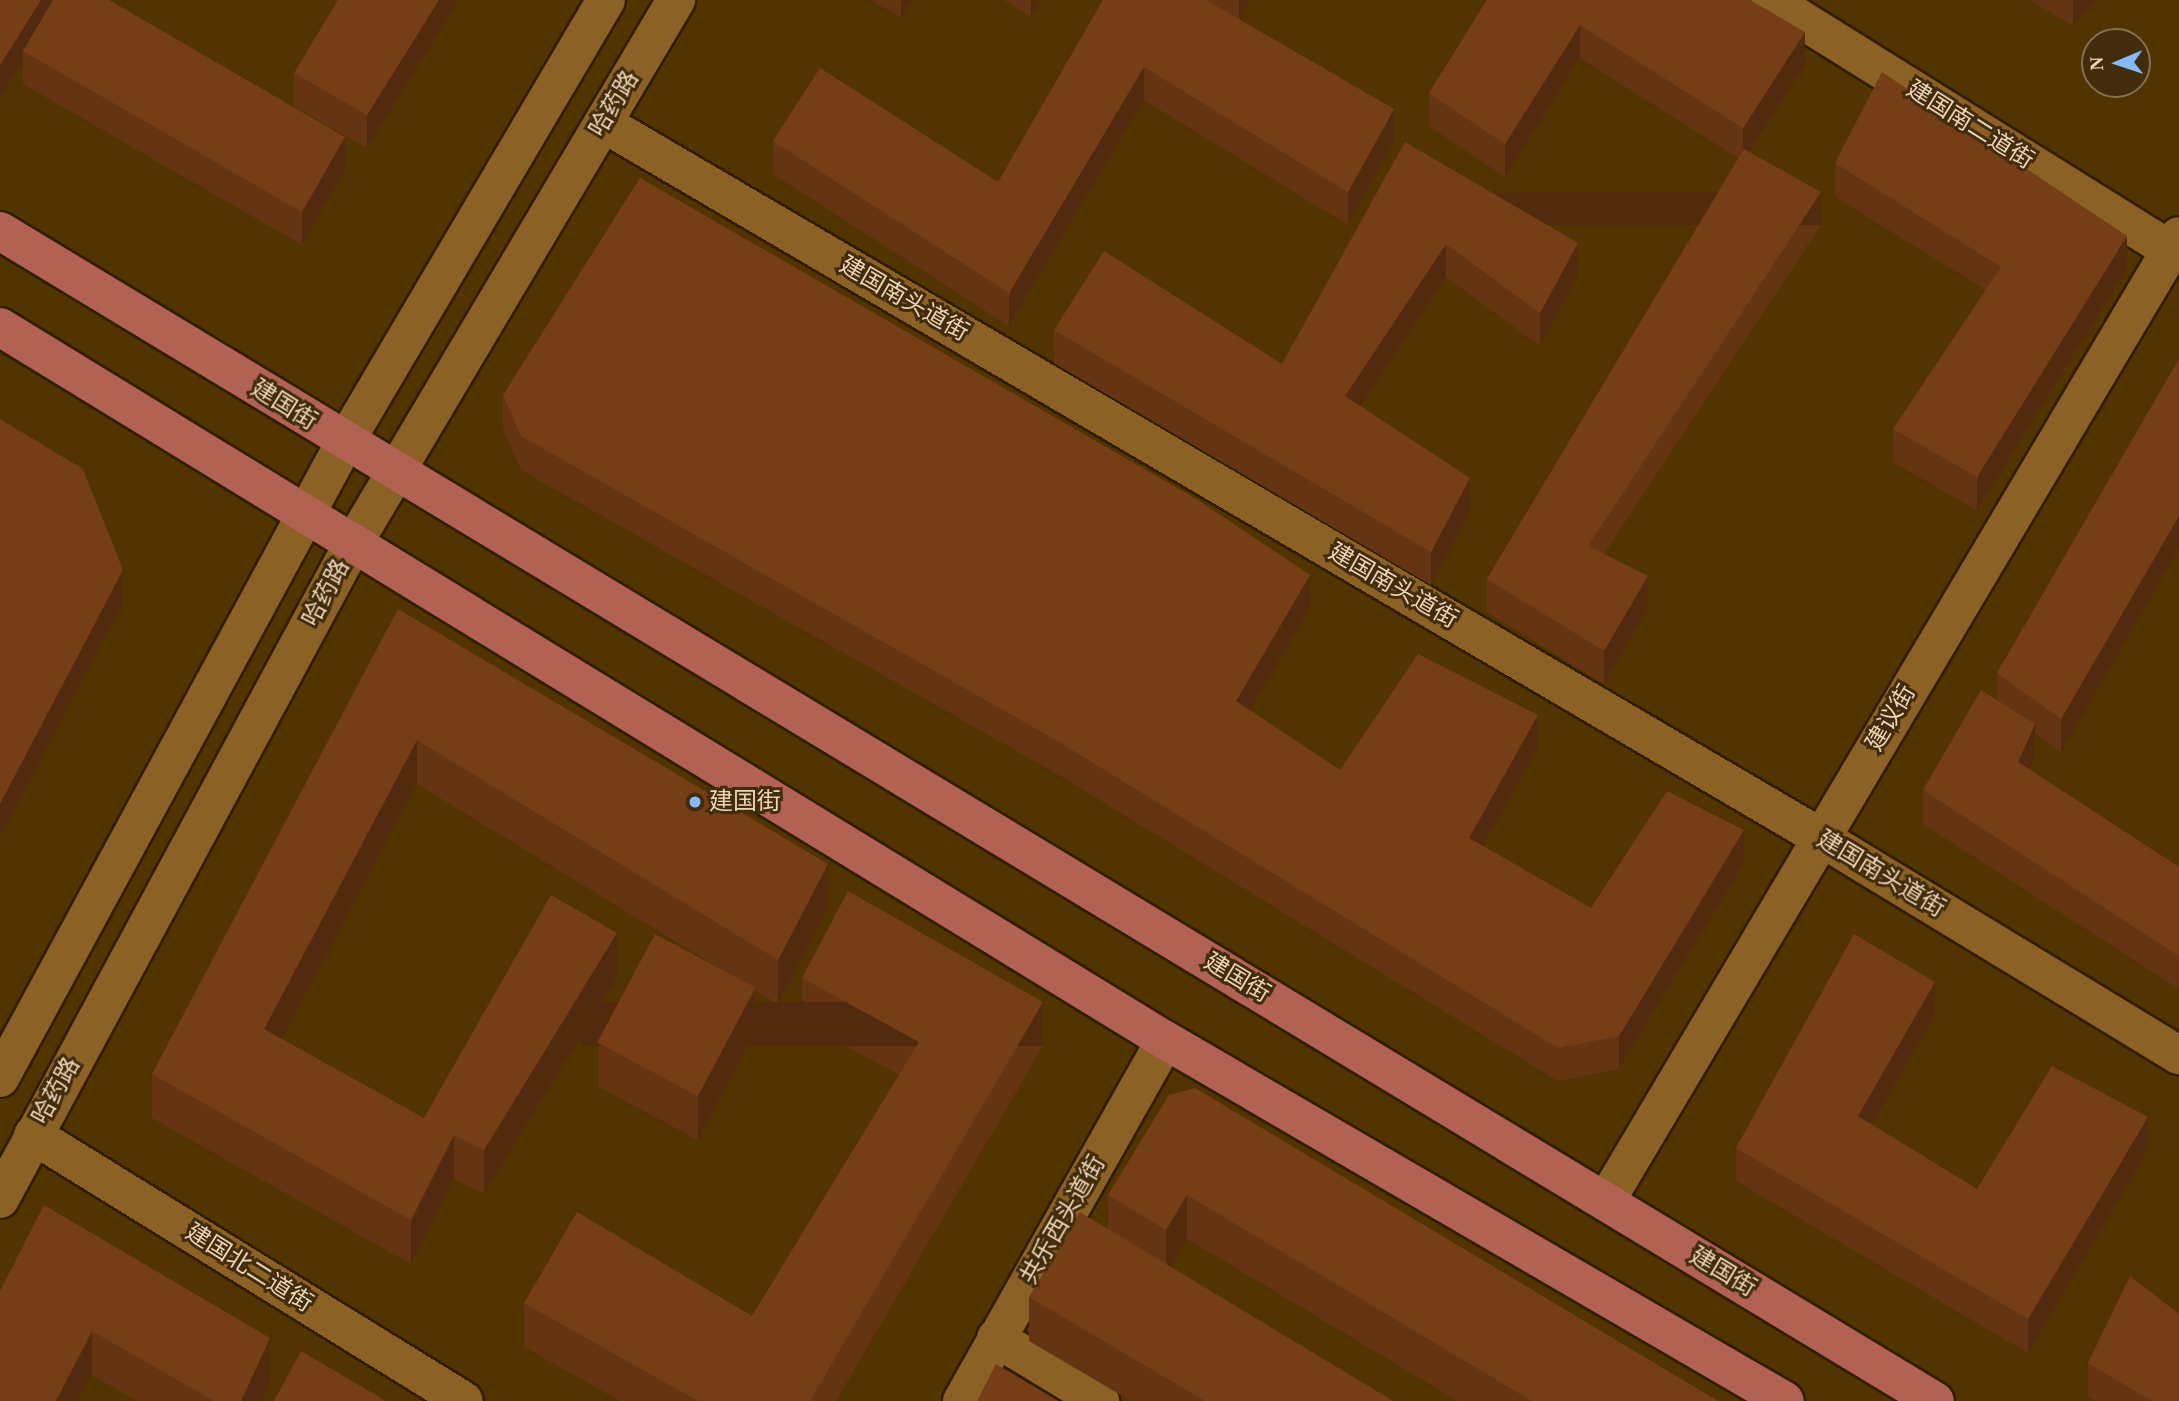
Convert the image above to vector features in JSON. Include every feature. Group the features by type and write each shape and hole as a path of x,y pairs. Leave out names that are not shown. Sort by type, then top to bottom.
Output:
{"main road":[{"name":"建国街","path":"0,230 345,442 395,469 1935,1401"},
{"path":"0,327 1165,1040 1785,1401"}],"street":[{"path":"0,1078 305,513 606,0"},
{"name":"哈药路","path":"0,1199 395,469 676,0"},
{"name":"建国南二道街","path":"1770,0 2174,243"},
{"name":"建国南头道街","path":"603,123 1820,837 2179,1055"},
{"name":"建议街","path":"1606,1201 2174,243"},
{"name":"共乐西头道街","path":"962,1401 1165,1040"},
{"name":"建国北二道街","path":"33,1135 464,1401"},
{"path":"996,1338 1101,1401"}],"building":[{"path":"0,0 41,0 0,65"},
{"path":"53,0 109,0 345,137 302,212 23,51"},
{"path":"338,0 439,0 367,115 294,73"},
{"path":"1103,0 1206,0 1394,109 1348,192 1144,67 1009,293 773,141 820,68 998,182"},
{"path":"1487,0 1750,0 1805,32 1743,128 1580,25 1505,144 1429,93"},
{"path":"1882,72 2127,236 1977,477 1893,429 2001,267 1835,163"},
{"path":"1405,142 1578,243 1540,313 1446,244 1345,396 1470,478 1431,552 1054,330 1104,251 1282,364"},
{"path":"1744,149 1821,192 1588,546 1648,576 1604,651 1487,579"},
{"path":"640,178 1198,500 1310,575 1236,701 1340,770 1418,654 1538,715 1469,838 1591,908 1667,791 1744,830 1619,1036 1558,1048 1054,739 521,436 503,395"},
{"path":"2179,359 2179,516 2061,719 1997,673"},
{"path":"0,419 83,469 123,570 0,804"},
{"path":"398,609 828,864 778,960 417,740 264,1029 424,1118 551,895 617,933 484,1150 454,1135 411,1220 152,1074"},
{"path":"1981,690 2035,724 2018,762 2179,867 2179,956 1923,790"},
{"path":"848,891 1043,1002 810,1401 698,1401 524,1303 577,1212 752,1316 919,1042 802,978"},
{"path":"655,934 756,988 698,1096 597,1043"},
{"path":"1854,934 1935,982 1858,1116 1977,1189 2052,1066 2148,1117 2028,1319 1736,1148"},
{"path":"1195,1088 1718,1401 1532,1401 1187,1195 1166,1230 1108,1195 1169,1095"},
{"path":"44,1205 270,1338 241,1401 214,1401 92,1331 56,1401 0,1401 0,1291"},
{"path":"1080,1212 1393,1401 1205,1401 1029,1297"},
{"path":"2130,1276 2179,1314 2179,1401 2152,1401 2088,1363"},
{"path":"301,1351 386,1401 274,1401"},
{"path":"996,1364 1058,1401 977,1401"}],"place":[{"name":"建国街","path":"695,802"}]}
